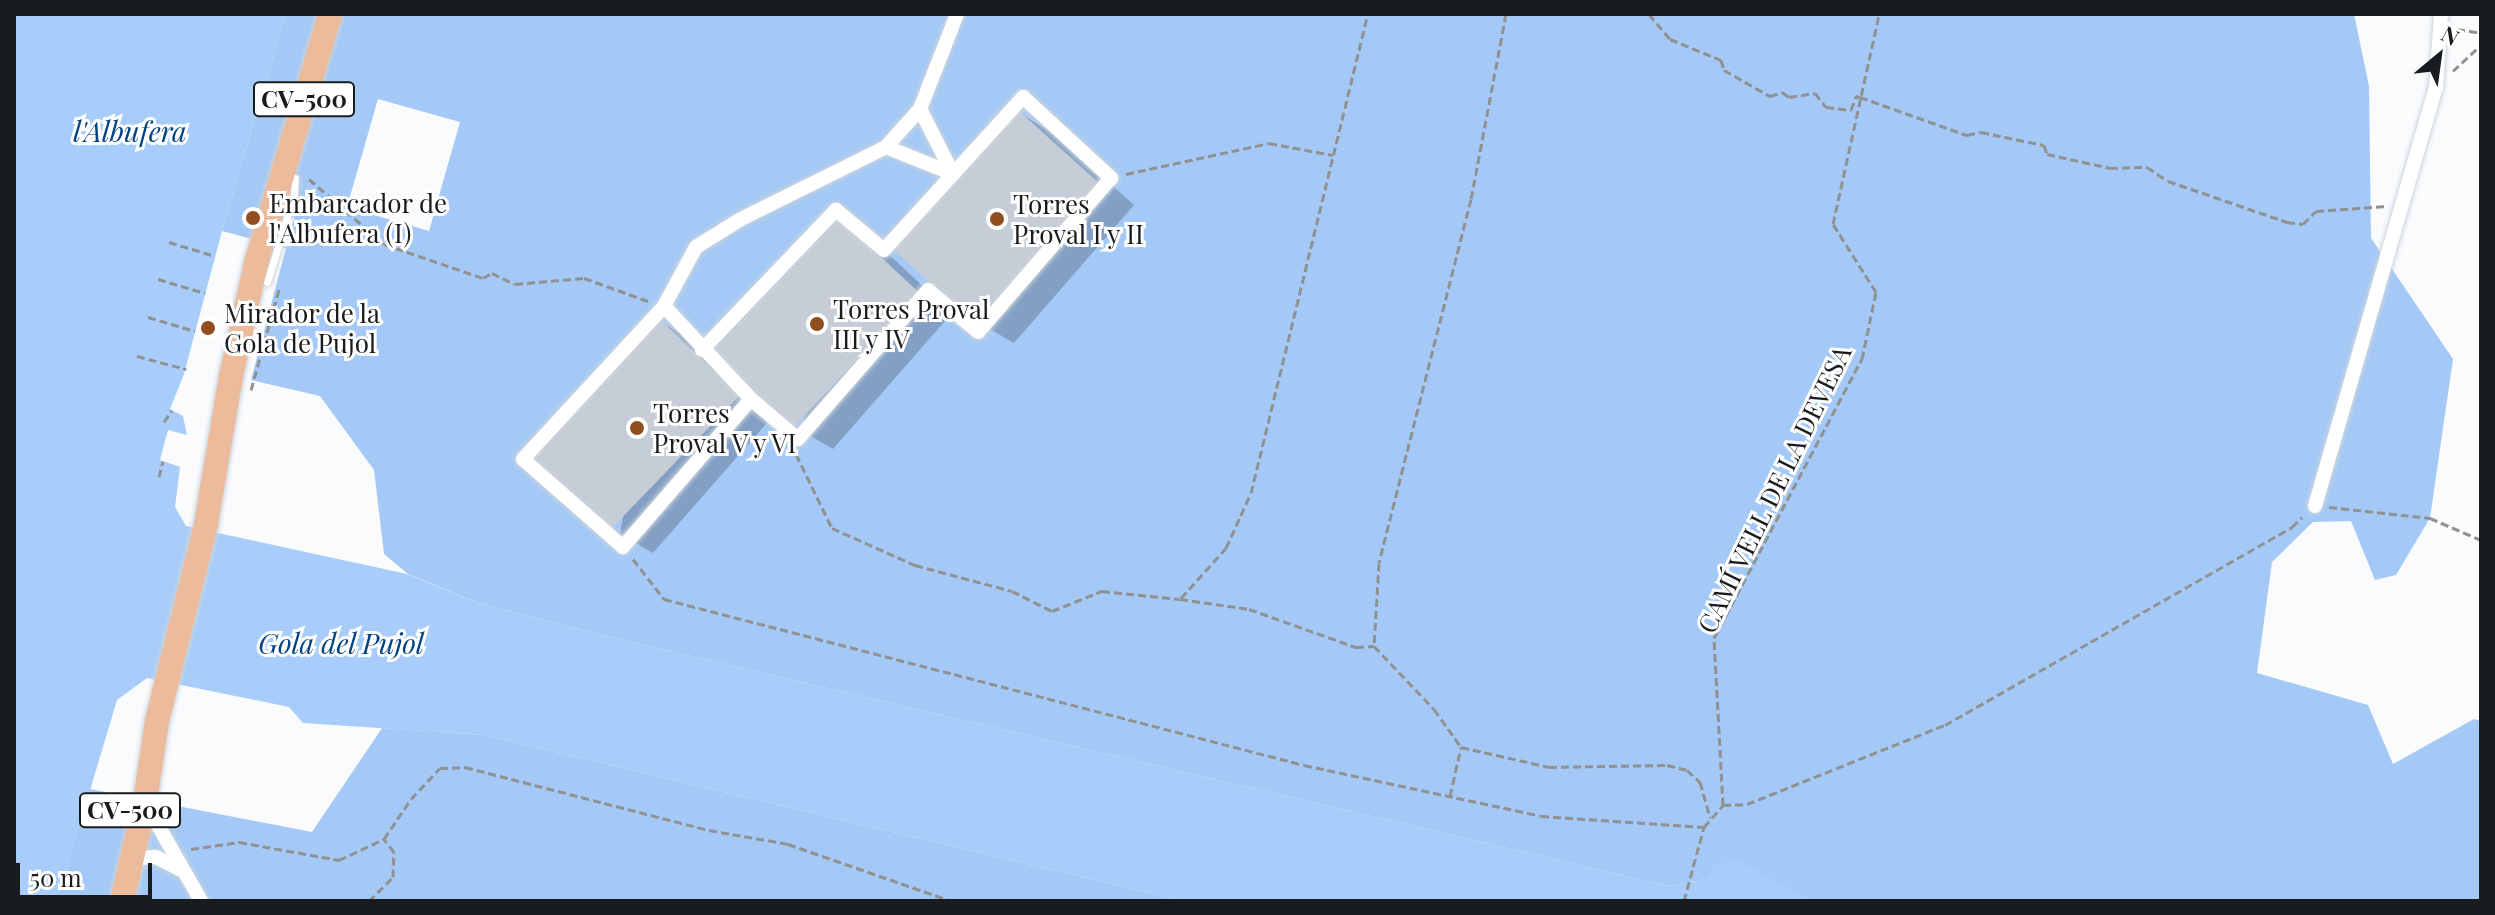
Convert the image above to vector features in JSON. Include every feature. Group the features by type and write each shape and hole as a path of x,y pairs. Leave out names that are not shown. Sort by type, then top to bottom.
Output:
{"main road":[{"name":"CV-500","path":"122,901 145,802 157,721 206,524 221,447 243,385 262,272 269,263 330,14"},
{"name":"CV-500","path":"290,177 341,14"},
{"name":"CV-500","path":"108,901 142,758 157,721"}],"street":[{"path":"944,14 947,33"},
{"path":"751,399 623,547 523,459 664,306 696,247 741,219 886,147 920,109 947,33 957,14"},
{"path":"2315,506 2436,87 2440,20"},
{"path":"664,306 702,350 751,399 798,439 928,290 978,332 1111,178 1023,97 884,250 836,210 702,350"},
{"path":"920,109 953,174"},
{"path":"886,147 953,174"},
{"path":"145,802 201,901"},
{"path":"131,864 139,858 156,857 181,870"}],"path":[{"path":"1180,599 1226,548 1251,493 1368,14"},
{"path":"1506,14 1471,199 1379,563 1374,646 1434,709 1461,747 1549,767 1667,765 1687,770 1700,782 1710,818"},
{"path":"1649,14 1670,39 1721,60 1724,70 1770,96 1782,92 1789,97 1815,93 1826,107 1851,110 1856,96 1967,135 1981,132 2044,145 2047,154 2110,168 2147,167 2168,181 2287,222 2303,224 2316,211 2344,206 2401,206"},
{"name":"CAMÍ VELL DE LA DEVESA","path":"1723,805 1714,638 1862,359 1876,292 1833,224 1879,14"},
{"path":"2440,20 2481,33"},
{"path":"2436,87 2481,45"},
{"path":"1111,178 1269,143 1333,155"},
{"path":"290,177 384,244 483,278 492,273 515,284 584,278 664,306"},
{"path":"169,242 215,256"},
{"path":"158,279 205,293"},
{"path":"148,317 195,331"},
{"path":"137,356 186,369"},
{"path":"164,422 172,410"},
{"path":"798,439 796,456 832,528 915,565 1012,591 1052,611 1102,591 1180,599 1249,609 1356,647 1374,646"},
{"path":"159,477 163,461"},
{"path":"1684,901 1704,827 1723,805 1747,804 1945,725 2292,527 2315,506 2430,518 2481,540"},
{"path":"623,547 664,599 1288,761 1541,816 1704,827"},
{"path":"1450,796 1461,747"},
{"path":"179,852 204,844 239,842 339,860 384,839 411,799 440,768 465,767 709,830 788,844 952,901"},
{"path":"369,901 393,877 394,852 384,839"}],"shaded area":[{"path":"286,14 2354,14 2369,86 2371,238 2453,359 2430,518 2396,575 2375,580 2351,521 2313,522 2272,562 2257,673 2368,705 2393,764 2474,719 2481,721 2481,901 1812,901 1737,861 1706,879 1668,886 606,636 479,603 408,574 384,554 374,470 320,396 251,380 286,248 222,231","holes":["378,99 460,122 429,231 347,207"]},
{"path":"382,728 484,735 1184,901 57,901 90,789 312,832"}],"water":[{"path":"14,14 286,14 222,231 184,374 170,409 183,416 187,435 168,430 160,460 180,467 175,507 186,526 407,574 479,603 606,636 1668,886 1706,879 1714,865 1737,860 1812,901 1184,901 484,735 303,723 289,707 147,678 117,700 57,901 14,901"}],"building":[{"name":"Torres Proval I y II","path":"1019,111 1101,185 976,324 894,250"},
{"name":"Torres Proval III y IV","path":"838,217 919,293 792,429 711,353"},
{"name":"Torres Proval V y VI","path":"659,318 740,396 608,532 527,455"}],"place":[{"name":"Embarcador de l'Albufera (I)","path":"253,218"},
{"name":"Torres Proval I y II","path":"997,219"},
{"name":"Torres Proval III y IV","path":"817,324"},
{"name":"Mirador de la Gola de Pujol","path":"208,328"},
{"name":"Torres Proval V y VI","path":"637,428"}],"water label":[{"name":"l'Albufera","path":"130,131"},
{"name":"Gola del Pujol","path":"341,643"}]}
